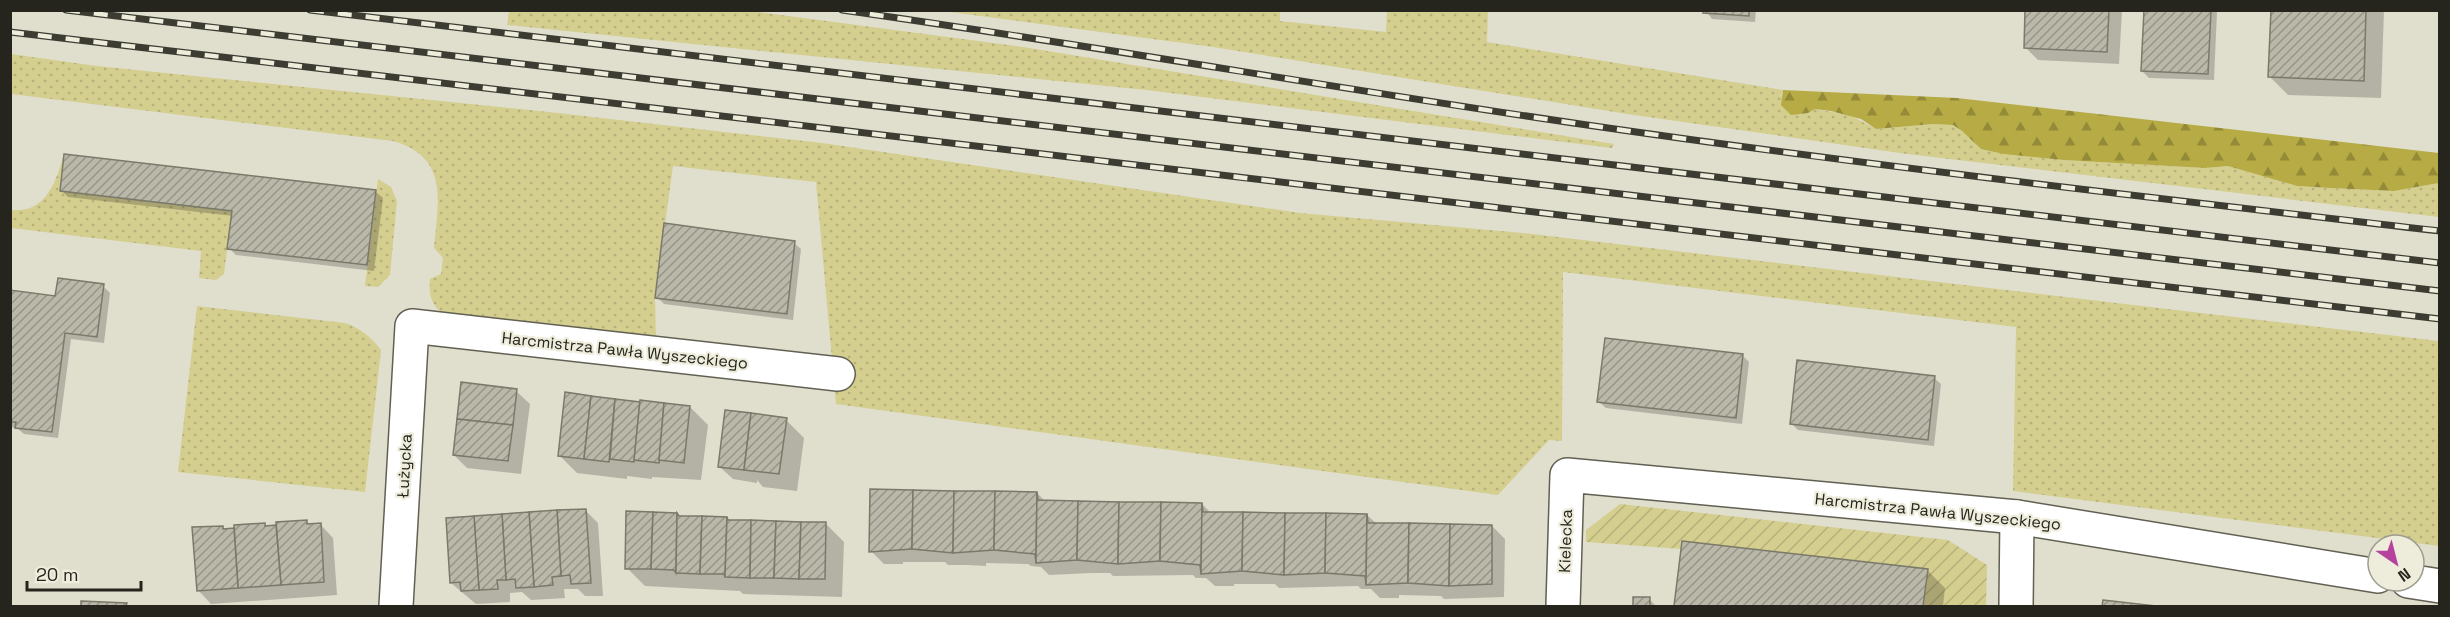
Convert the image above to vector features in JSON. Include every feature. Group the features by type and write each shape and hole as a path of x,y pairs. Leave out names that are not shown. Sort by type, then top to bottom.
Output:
{"street":[{"name":"Harcmistrza Pawła Wyszeckiego","path":"412,326 838,374"},
{"name":"Łużycka","path":"396,606 412,326"},
{"name":"Harcmistrza Pawła Wyszeckiego","path":"1567,475 2017,517 2366,574"},
{"name":"Kielecka","path":"1563,606 1567,475"},
{"path":"2016,606 2017,517"}],"shaded area":[{"path":"1280,10 1280,21 1386,32 1387,11 1488,11 1487,42 1783,90 1781,96 1808,113 1815,109 1850,115 1876,129 1933,124 1953,125 1981,149 2064,160 2205,168 2228,166 2297,186 2394,191 2439,183 2439,217 1907,154 1627,114 1213,47 943,11"},
{"path":"509,11 751,11 1023,47 1614,144 1612,148 1146,90 507,25"},
{"path":"11,54 97,66 549,112 822,143 1300,213 1523,233 2439,341 2439,546 2426,544 2426,533 2366,533 2366,537 2013,491 2016,327 1563,272 1562,441 1549,440 1498,495 836,404 816,182 673,166 655,298 656,340 442,313 431,298 430,289 430,279 441,274 443,258 434,248 438,199 436,184 432,170 424,158 411,148 393,141 11,94"},
{"path":"64,154 60,191 232,211 224,274 216,280 199,278 201,251 11,228 10,210 32,207 48,194"},
{"path":"378,179 391,187 397,201 390,275 378,287 365,286"},
{"path":"197,306 345,323 360,330 377,345 381,350 365,492 178,472"},
{"path":"1620,504 1948,540 1987,565 1986,606 1923,606 1927,569 1683,541 1681,549 1586,542 1586,530"}],"green space":[{"path":"1783,90 1957,98 2439,153 2439,183 2394,191 2297,186 2228,166 2205,168 2064,160 2004,154 1981,149 1953,125 1933,124 1876,129 1861,119 1831,111 1815,109 1808,113 1791,115 1781,105"}],"building":[{"path":"1703,10 1749,10 1749,16 1703,13"},
{"path":"2025,10 2109,10 2107,52 2024,48"},
{"path":"2144,10 2211,10 2208,74 2141,71"},
{"path":"2271,10 2366,10 2364,81 2268,77"},
{"path":"64,154 376,190 367,265 227,249 232,211 60,191"},
{"path":"664,223 795,241 787,314 655,298"},
{"path":"58,278 104,284 97,337 65,333 52,432 15,428 16,422 10,422 10,290 55,296"},
{"path":"1605,338 1743,354 1736,418 1597,402"},
{"path":"1797,360 1935,376 1928,440 1790,424"},
{"path":"461,382 517,389 513,425 457,419"},
{"path":"565,392 591,396 584,459 558,456"},
{"path":"591,396 615,399 609,462 584,459"},
{"path":"615,399 640,402 634,462 610,459"},
{"path":"640,400 664,403 659,463 634,460"},
{"path":"664,403 690,406 684,463 659,460"},
{"path":"725,410 751,413 744,470 718,467"},
{"path":"751,413 787,418 779,474 744,470"},
{"path":"457,419 513,425 508,461 453,455"},
{"path":"870,489 913,490 912,549 869,552"},
{"path":"913,490 954,491 953,553 912,549"},
{"path":"954,491 995,491 994,550 953,553"},
{"path":"995,491 1037,492 1036,563 1035,554 994,550"},
{"path":"1037,492 1038,500 1078,501 1077,560 1036,563"},
{"path":"1078,501 1119,502 1118,564 1077,560"},
{"path":"1119,502 1161,502 1160,561 1118,564"},
{"path":"1161,502 1202,503 1201,574 1200,565 1160,561"},
{"path":"1202,503 1203,512 1243,512 1242,571 1201,574"},
{"path":"586,509 591,583 571,584 570,575 561,576 557,510"},
{"path":"557,510 561,576 552,577 553,585 534,587 529,512"},
{"path":"626,511 653,512 651,569 625,569"},
{"path":"529,512 534,587 516,588 515,579 506,580 502,514"},
{"path":"653,512 677,513 676,573 674,570 651,569"},
{"path":"1243,512 1285,513 1284,575 1242,571"},
{"path":"677,513 679,516 702,516 700,574 676,573"},
{"path":"1285,513 1326,513 1325,573 1284,575"},
{"path":"1326,513 1367,514 1366,585 1365,576 1325,573"},
{"path":"502,514 506,580 497,580 498,589 479,590 474,516"},
{"path":"1367,514 1368,523 1409,523 1408,583 1366,585"},
{"path":"474,516 479,590 461,591 460,582 450,583 446,518"},
{"path":"702,516 727,517 725,577 724,574 700,574"},
{"path":"727,517 728,520 751,520 750,578 725,577"},
{"path":"307,520 307,524 321,523 324,582 281,585 276,522"},
{"path":"751,520 776,521 774,578 750,578"},
{"path":"776,521 801,522 799,579 774,578"},
{"path":"801,522 826,522 825,579 799,579"},
{"path":"265,523 265,526 276,525 281,585 238,588 234,525"},
{"path":"1409,523 1450,524 1449,586 1408,583"},
{"path":"1450,524 1492,525 1492,584 1449,586"},
{"path":"223,526 223,529 234,528 238,588 197,591 192,527"},
{"path":"1682,541 1928,569 1923,606 1674,606"},
{"path":"1633,597 1650,597 1650,606 1633,606"},
{"path":"2103,600 2156,606 2102,606"},
{"path":"81,601 127,603 126,606 81,606"}],"railway":[{"path":"66,10 2440,291"},
{"path":"310,10 2440,263"},
{"path":"842,10 1694,140 2013,181 2440,231"},
{"path":"10,32 2440,319"}]}
